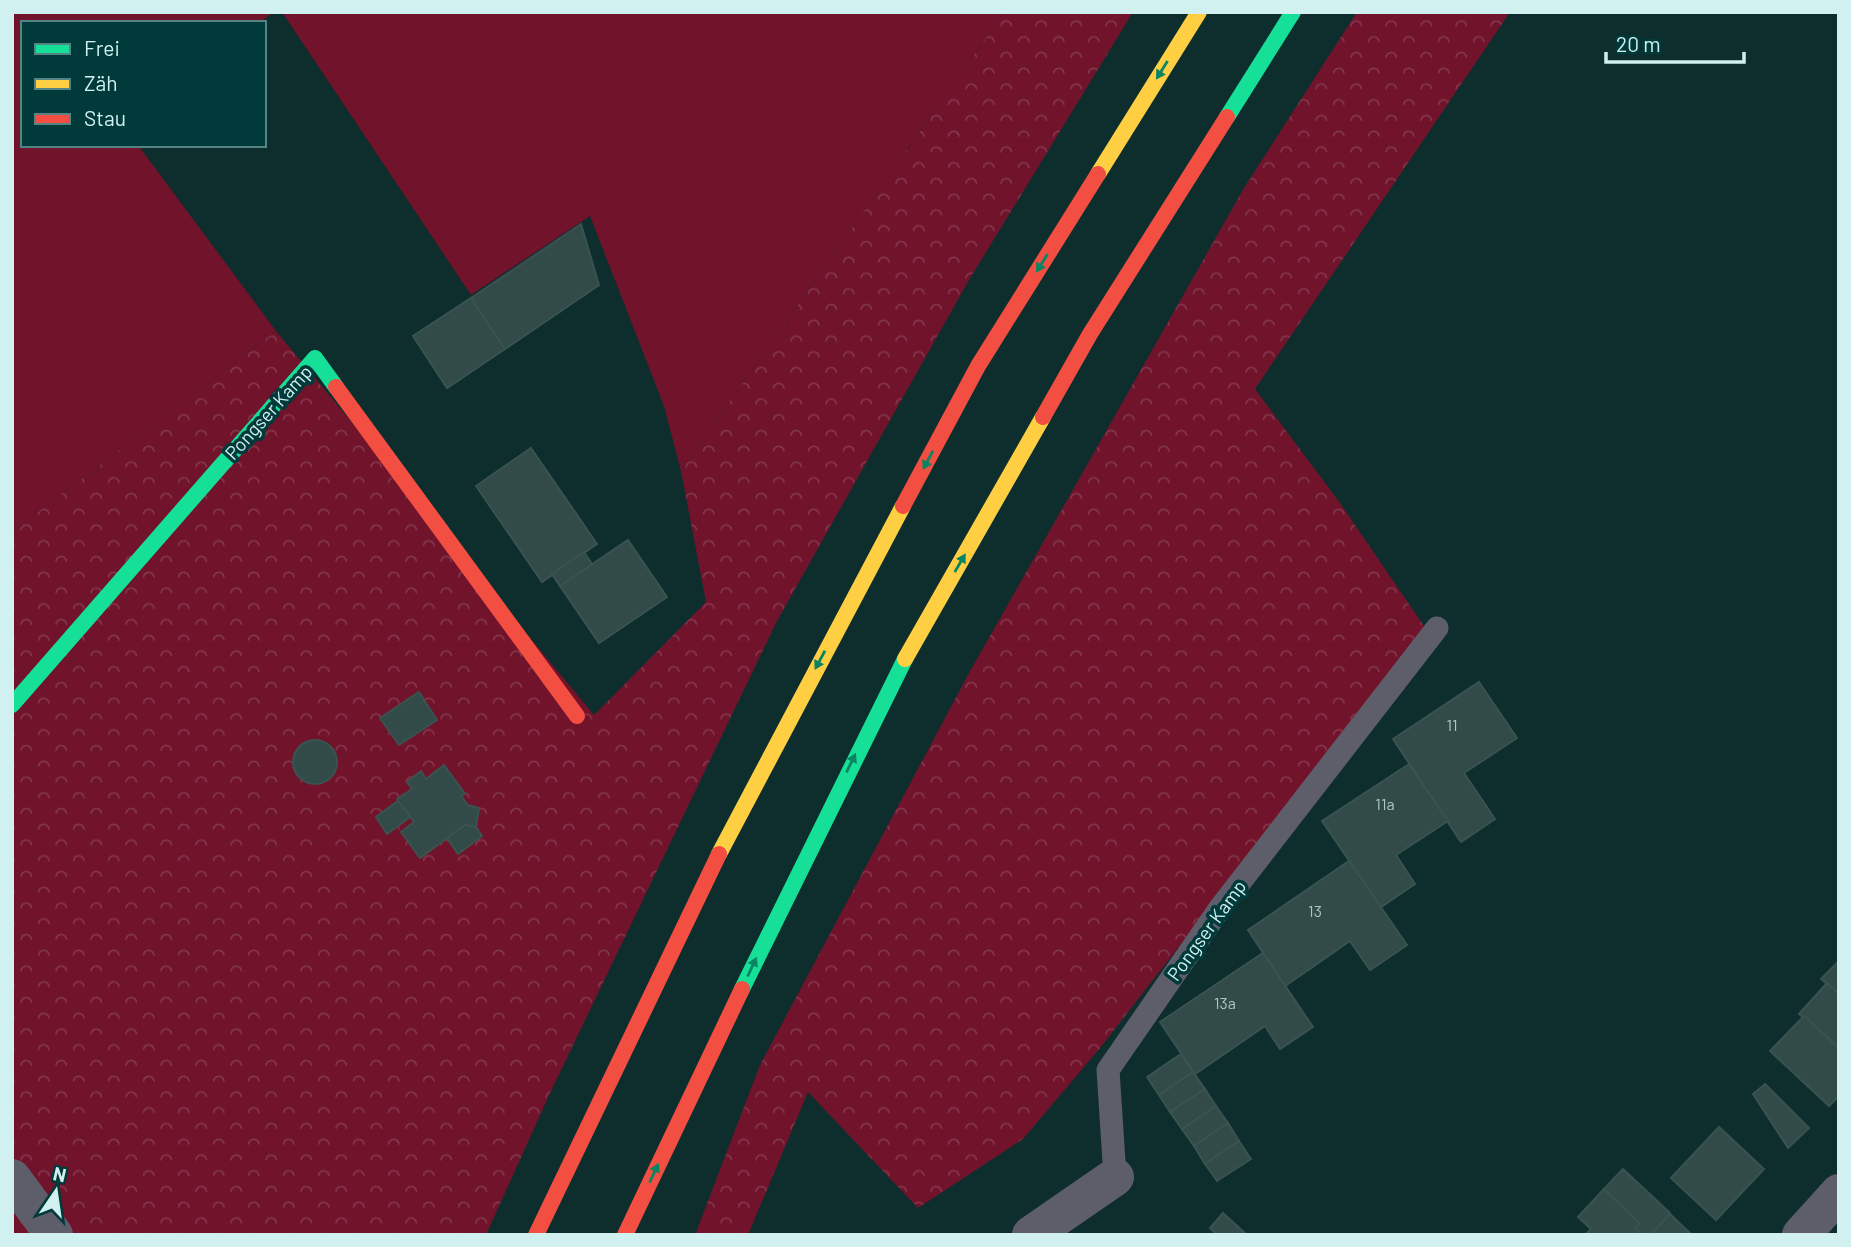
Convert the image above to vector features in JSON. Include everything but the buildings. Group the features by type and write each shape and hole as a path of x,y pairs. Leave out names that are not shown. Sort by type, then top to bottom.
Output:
{"main road":[{"path":"537,1235 709,874 978,366 1199,12"},
{"path":"625,1235 884,697 1090,334 1293,12"},
{"name":"Pongser Kamp","path":"12,705 99,602 315,358 577,716"}],"street":[{"name":"Pongser Kamp","path":"1031,1235 1115,1177"},
{"path":"12,1178 54,1235"},
{"path":"1801,1235 1839,1194"}],"lane":[{"name":"Pongser Kamp","path":"1115,1177 1108,1070 1220,908 1437,628"}],"green space":[{"path":"12,12 273,12 262,21 21,21 21,147 139,147 276,331 12,532"},
{"path":"282,12 1004,12 681,471 664,406 590,216 471,295"},
{"path":"1004,12 1133,12 969,280 777,621 551,1091 486,1235 12,1235 12,532 276,331 594,715 706,602 681,471"},
{"path":"1357,12 1510,12 1255,389 1340,503 1426,629 1100,1048 1023,1139 918,1208 808,1092 748,1235 695,1235 760,1065 969,673 1244,188"}],"traffic: fast":[{"path":"1227,117 1293,12"},
{"path":"12,705 315,358 336,387"},
{"path":"742,989 905,659"}],"traffic: slow":[{"path":"1098,174 1199,12"},
{"path":"905,659 1043,417"},
{"path":"719,854 903,506"}],"traffic: jam":[{"path":"1043,417 1090,334 1227,117"},
{"path":"903,506 978,366 1098,174"},
{"path":"336,387 577,716"},
{"path":"536,1235 719,854"},
{"path":"625,1235 742,989"}]}
